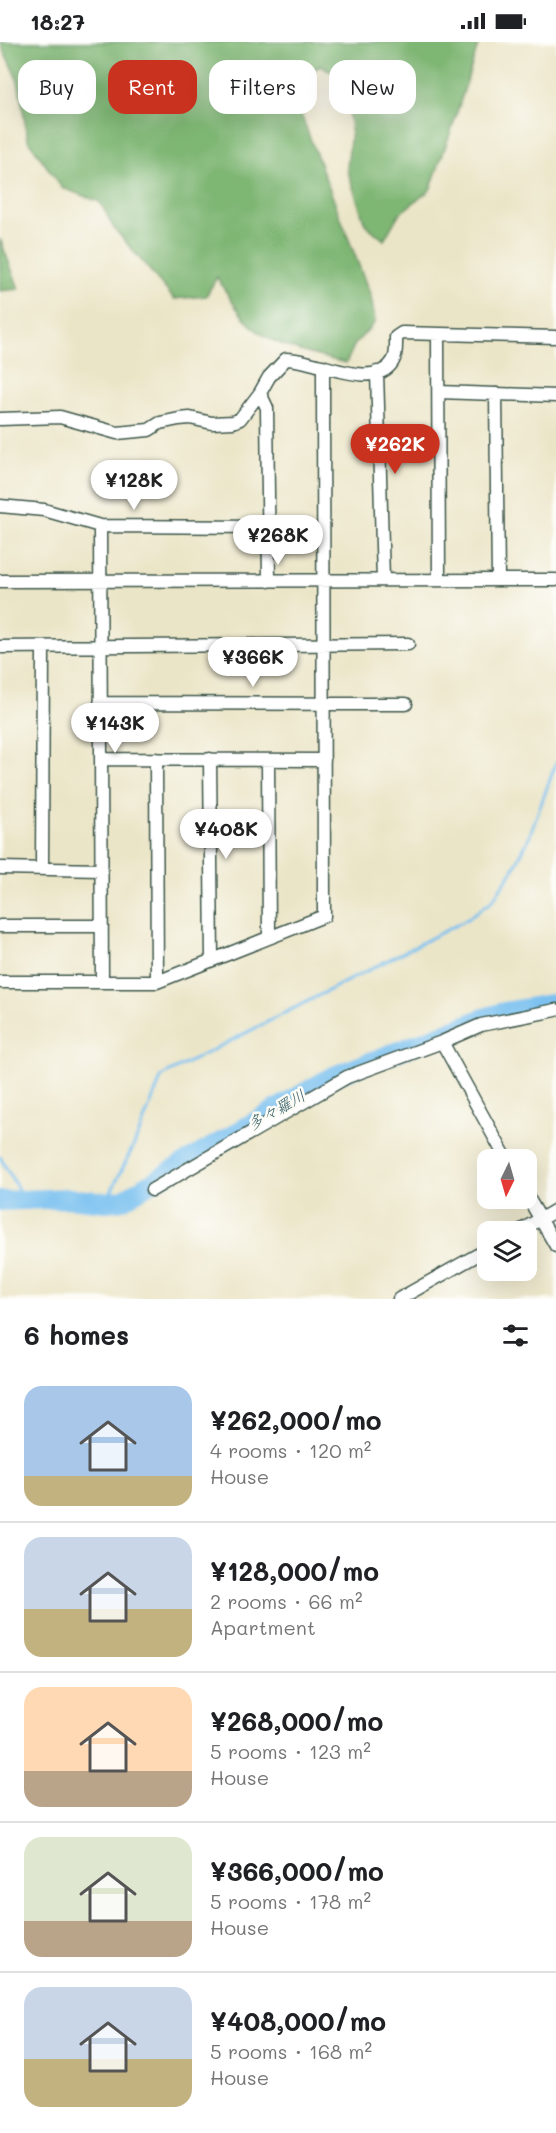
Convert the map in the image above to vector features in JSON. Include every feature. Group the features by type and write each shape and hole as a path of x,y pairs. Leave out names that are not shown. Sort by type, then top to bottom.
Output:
{"street":[{"path":"0,419 60,417 117,433 149,430 160,423 179,419 190,418 212,423 233,422 240,418 260,393 269,377 286,359 309,361 343,372 368,374 384,370 394,360 396,337 402,333 556,337"},
{"path":"438,334 439,580"},
{"path":"0,982 157,982 324,916 324,366"},
{"path":"377,372 383,580"},
{"path":"439,392 556,396"},
{"path":"260,393 267,408 268,581"},
{"path":"496,394 498,580"},
{"path":"0,506 45,510 100,526 268,527"},
{"path":"100,526 102,982"},
{"path":"0,581 556,580"},
{"path":"0,647 408,644"},
{"path":"42,869 43,647"},
{"path":"100,702 406,704"},
{"path":"100,759 324,760"},
{"path":"156,759 157,982"},
{"path":"210,759 212,960"},
{"path":"268,760 269,937"},
{"path":"0,868 101,870"},
{"path":"0,926 102,926"},
{"path":"152,1190 347,1077 481,1025 556,1010"},
{"path":"442,1042 501,1149"},
{"path":"535,1209 556,1246"},
{"path":"535,1221 556,1210"},
{"path":"399,1299 477,1255"}],"green space":[{"path":"0,42 479,42 430,190 399,214 384,240 365,224 347,169 351,129 349,114 416,114 416,60 329,60 329,71 321,65 317,68 317,60 209,60 209,114 301,114 371,297 375,322 355,344 346,363 298,350 264,336 244,318 217,277 206,296 174,299 114,228 100,202 62,188 28,140 24,114 96,114 96,60 18,60 18,81"},
{"path":"0,239 19,289 0,291"}],"waterway":[{"path":"106,1202 134,1145 162,1076 466,920 492,901 513,870 528,840 556,763"},
{"name":"多々羅川","path":"0,1201 68,1198 106,1202 122,1200 331,1077 484,1018 556,1003"},
{"path":"0,1157 24,1200"}]}
